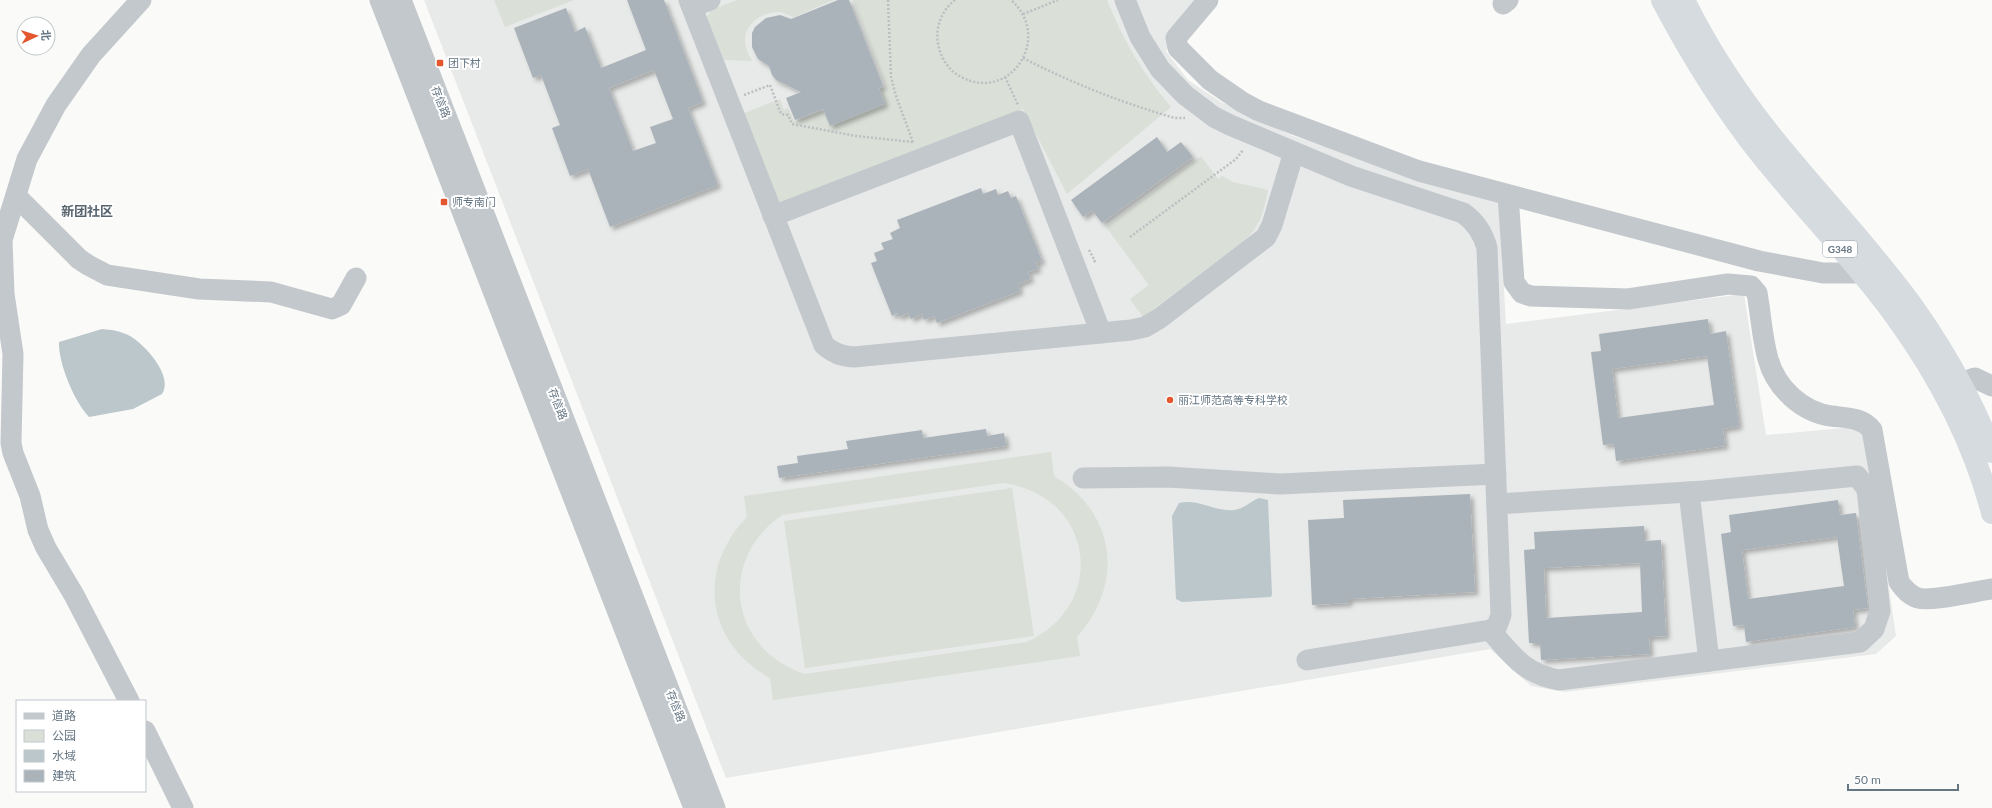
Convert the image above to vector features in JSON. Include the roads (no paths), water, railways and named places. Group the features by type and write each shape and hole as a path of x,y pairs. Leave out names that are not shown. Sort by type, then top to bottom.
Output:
{"highway":[{"name":"G348","path":"1662,0 1700,69 1740,128 1861,274 1912,340 1943,392 1969,448 1992,513"},
{"name":"G348","path":"1684,0 1717,59 1756,116 1894,282 1928,329 1960,383 1992,452"}],"street":[{"path":"128,700 74,595 46,548 38,530 30,496 13,453 11,443 14,383 13,354 4,294 1,239 27,159 56,105 91,55 141,0"},
{"name":"存信路","path":"380,0 694,808"},
{"name":"存信路","path":"401,0 715,808"},
{"path":"1125,0 1140,38 1160,68 1185,95 1214,116 1351,176 1456,210 1470,218 1480,231 1487,248 1501,615 1497,626 1490,630 1307,660"},
{"path":"1208,0 1176,38 1178,48 1201,72 1226,92 1259,110 1419,171 1760,261 1823,274 1861,274"},
{"path":"697,2 729,101 824,345 837,354 854,357 1101,333 1130,330 1153,323 1266,237 1272,225 1294,152"},
{"path":"773,216 917,150 1019,121 1101,333"},
{"path":"1508,195 1514,282 1519,290 1530,296 1628,299 1728,284 1751,286 1756,293 1768,359 1779,383 1788,393 1807,408 1819,414 1860,420 1868,424 1872,430 1899,582 1903,588 1912,596 1924,599 1992,588"},
{"path":"16,196 79,259 97,271 119,278 144,279 199,289 271,292 332,309 341,305 356,278"},
{"path":"1960,383 1975,378 1992,386"},
{"path":"1083,478 1168,477 1280,484 1496,474"},
{"path":"1490,630 1523,666 1536,674 1559,680 1860,642 1870,634 1877,623 1880,611 1867,489 1857,476 1689,492 1497,504"},
{"path":"1689,492 1709,661"},
{"path":"146,733 183,808"}],"water":[{"path":"102,329 126,334 143,346 156,361 161,370 165,387 162,394 133,409 89,417 78,402 68,382 61,361 59,342"},
{"path":"1259,498 1268,500 1271,597 1182,602 1176,599 1172,516 1179,503 1193,502 1220,509 1234,510 1241,508"}],"place":[{"name":"团下村","path":"440,63"},
{"name":"师专南门","path":"444,202"},
{"name":"丽江师范高等专科学校","path":"1170,400"}],"district":[{"name":"新团社区","path":"87,211"}]}
